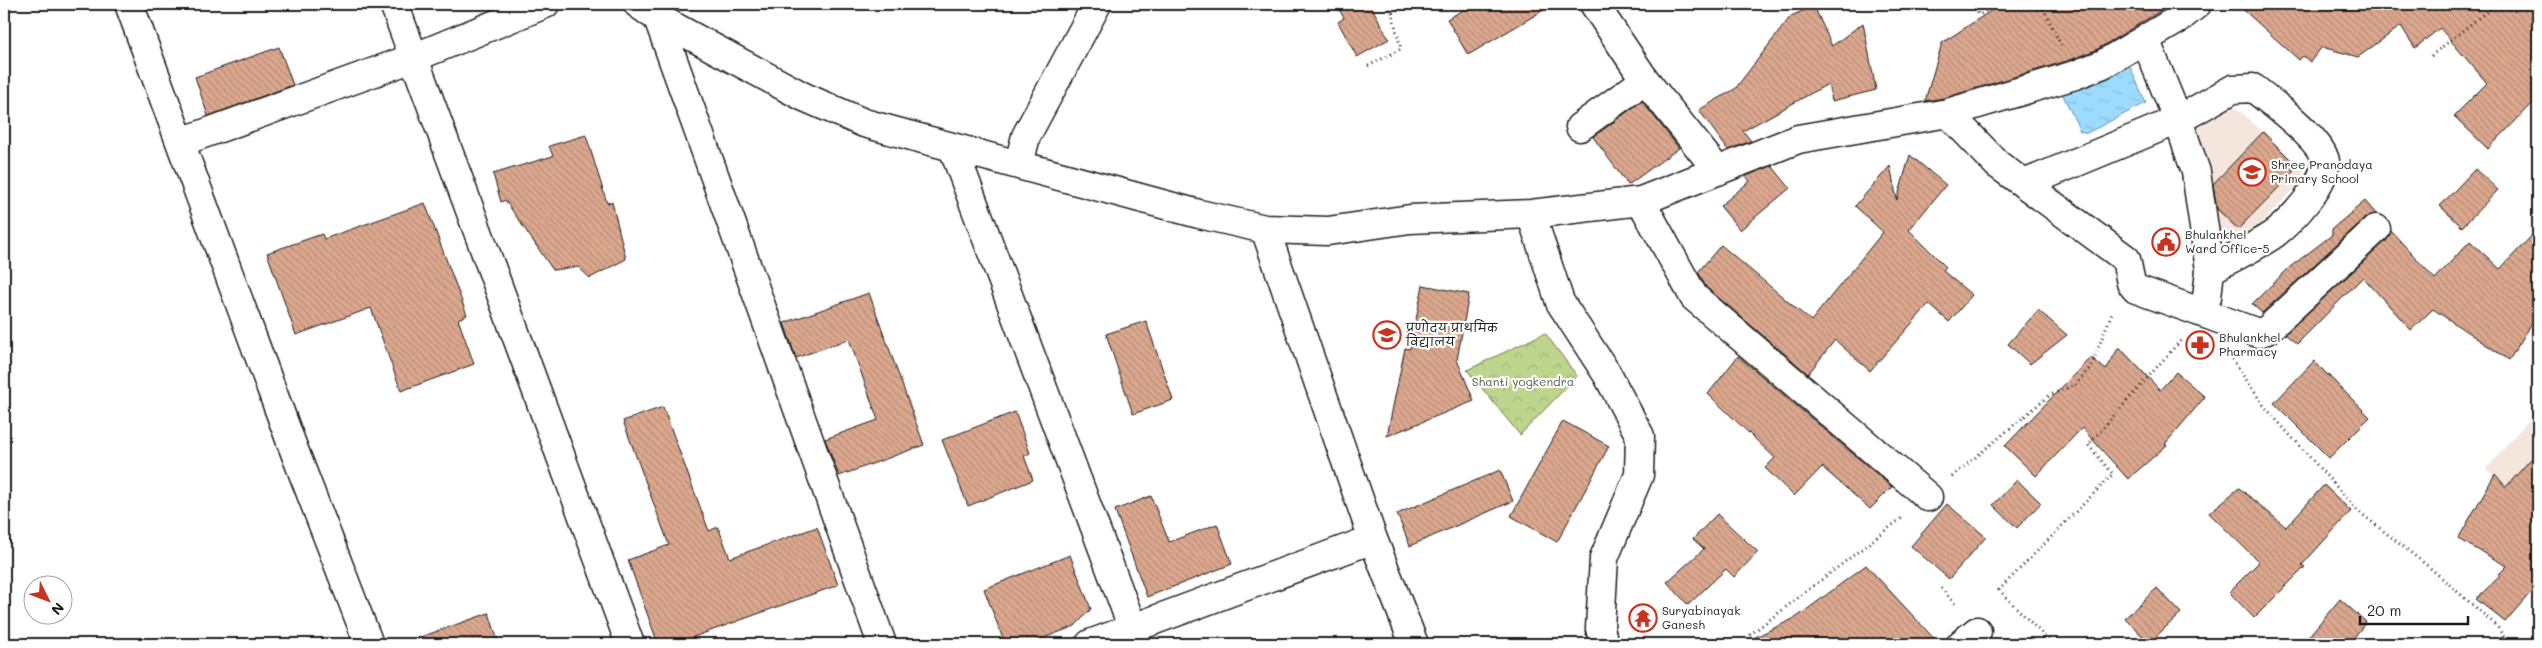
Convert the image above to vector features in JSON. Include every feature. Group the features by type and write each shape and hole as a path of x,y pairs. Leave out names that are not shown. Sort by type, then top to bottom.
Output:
{"street":[{"path":"130,4 287,433 369,644"},
{"path":"394,4 630,644"},
{"path":"181,142 413,58 545,4"},
{"path":"1020,164 1026,136 1097,4"},
{"path":"1594,4 1645,80 1718,171"},
{"path":"648,11 804,97 864,123 1199,214 1265,229 1328,231 1410,219 1531,214 1641,201 1798,139 1948,113 2075,75 2103,64 2177,20 2197,4"},
{"path":"648,11 882,644"},
{"path":"2145,39 2178,120 2196,172 2210,270 2207,297 2202,313"},
{"path":"1580,127 1645,80"},
{"path":"2024,184 2178,120 2233,89 2253,88 2314,139 2325,160 2323,174 2313,193 2274,234 2210,270"},
{"path":"1948,113 1997,164 2126,259 2131,284 2136,289 2258,333 2267,330 2376,229"},
{"path":"953,148 1133,628"},
{"path":"1641,201 1694,297 1928,496"},
{"path":"1531,214 1560,302 1608,374 1640,436 1638,475 1604,558 1600,628 1604,644"},
{"path":"1265,229 1373,539 1414,644"},
{"path":"1090,644 1373,539"}],"path":[{"path":"1368,66 1401,49 1392,13 1386,4"},
{"path":"1392,13 1408,4"},
{"path":"1972,4 1979,15 1997,4"},
{"path":"2041,4 2075,75"},
{"path":"2432,56 2496,4"},
{"path":"1738,644 1928,496 2050,396 2075,384 2090,367 2123,288 2126,259"},
{"path":"2052,644 1999,590 2113,474 2088,445 2184,337"},
{"path":"2231,357 2264,406 2358,511 2429,567 2490,620 2508,644"}],"shaded area":[{"name":"Shree Pranodaya Primary School","path":"2233,105 2300,166 2305,178 2243,242 2223,239 2208,216 2203,159 2196,127"},
{"path":"2538,418 2538,512 2486,469 2527,422"}],"green space":[{"name":"Shanti yogkendra","path":"1545,333 1577,376 1520,435 1467,370"}],"water":[{"path":"2126,58 2146,103 2087,133 2080,131 2061,91"}],"building":[{"path":"1336,4 1370,4 1389,39 1357,57 1338,22 1344,18"},
{"path":"1474,4 1554,4 1468,55 1447,19"},
{"path":"2001,4 2172,4 2096,50 2070,60 1944,98 1925,101 1942,43"},
{"path":"2237,4 2538,4 2538,98 2488,149 2454,116 2487,83 2440,28 2415,48 2401,26 2358,57 2322,47 2310,62 2303,56 2299,60"},
{"path":"1814,6 1832,46 1863,23 1876,90 1832,101 1828,84 1743,131 1751,141 1728,150 1699,110 1735,89 1791,16"},
{"path":"279,47 293,85 208,116 195,77"},
{"path":"1642,101 1679,148 1628,185 1593,137"},
{"path":"2263,132 2293,162 2293,173 2238,229 2217,209 2213,184"},
{"path":"586,135 607,203 612,202 626,259 590,278 578,267 553,270 505,200 501,202 493,174 553,156 549,146"},
{"path":"1910,155 1946,185 1909,230 1946,267 1943,271 1972,295 1949,322 1929,304 1870,371 1835,340 1808,374 1706,287 1698,272 1721,245 1811,321 1883,232 1855,206 1890,166 1897,200"},
{"path":"1772,166 1790,188 1740,230 1720,206 1750,181 1746,176"},
{"path":"2475,169 2498,190 2462,227 2440,206"},
{"path":"2365,201 2376,214 2365,218 2262,313 2252,304 2290,267 2332,235 2332,229"},
{"path":"425,203 467,315 458,319 474,364 401,391 371,308 296,335 267,253 322,234 324,239"},
{"path":"2538,229 2538,314 2509,360 2433,309 2411,330 2363,277 2297,344 2285,334 2387,240 2391,231 2435,279 2470,241 2500,269"},
{"path":"1423,285 1469,294 1457,360 1474,401 1387,436 1405,348 1410,349"},
{"path":"869,293 924,445 839,476 825,439 878,420 849,339 796,358 784,323"},
{"path":"2038,310 2067,335 2030,364 2008,344"},
{"path":"1146,321 1173,400 1133,414 1106,334"},
{"path":"2119,347 2160,390 2176,372 2205,397 2165,444 2167,445 2128,479 2082,428 2036,476 2005,446 2091,357 2106,370"},
{"path":"1738,356 1892,487 1870,509 1822,467 1794,496 1765,468 1775,458 1708,394"},
{"path":"2314,361 2370,417 2329,458 2274,403"},
{"path":"663,407 709,531 718,527 730,558 817,527 838,585 674,644 658,644 628,560 669,545 623,421"},
{"path":"1015,412 1030,453 1024,456 1033,480 968,506 942,440"},
{"path":"1563,421 1609,446 1557,542 1511,516"},
{"path":"2538,451 2538,584 2505,622 2476,599 2500,576 2498,575 2507,566 2458,539 2495,474 2506,487"},
{"path":"1500,470 1513,501 1410,546 1397,514"},
{"path":"2017,480 2041,503 2017,528 1993,505"},
{"path":"2324,485 2351,511 2302,565 2305,567 2254,618 2229,592 2259,562 2209,513 2239,488 2286,527"},
{"path":"1151,496 1169,542 1217,524 1232,564 1147,597 1115,510"},
{"path":"1947,504 1986,537 1949,579 1911,546"},
{"path":"1717,514 1758,552 1734,577 1726,569 1688,605 1667,582 1704,549 1693,539"},
{"path":"1070,555 1091,609 1075,626 1028,644 1005,644 984,589"},
{"path":"1866,565 1939,644 1741,644 1797,617"},
{"path":"2157,588 2181,613 2149,643 2125,618"},
{"path":"2340,599 2366,622 2349,644 2302,644"},
{"path":"489,613 499,644 413,644 412,640"}],"place":[{"name":"Shree Pranodaya Primary School","path":"2252,172"},
{"name":"Bhulankhel Ward Office-5","path":"2166,242"},
{"name":"प्रणोदय प्राथमिक विद्यालय","path":"1387,335"},
{"name":"Bhulankhel Pharmacy","path":"2200,345"},
{"name":"Suryabinayak Ganesh","path":"1643,618"}]}
